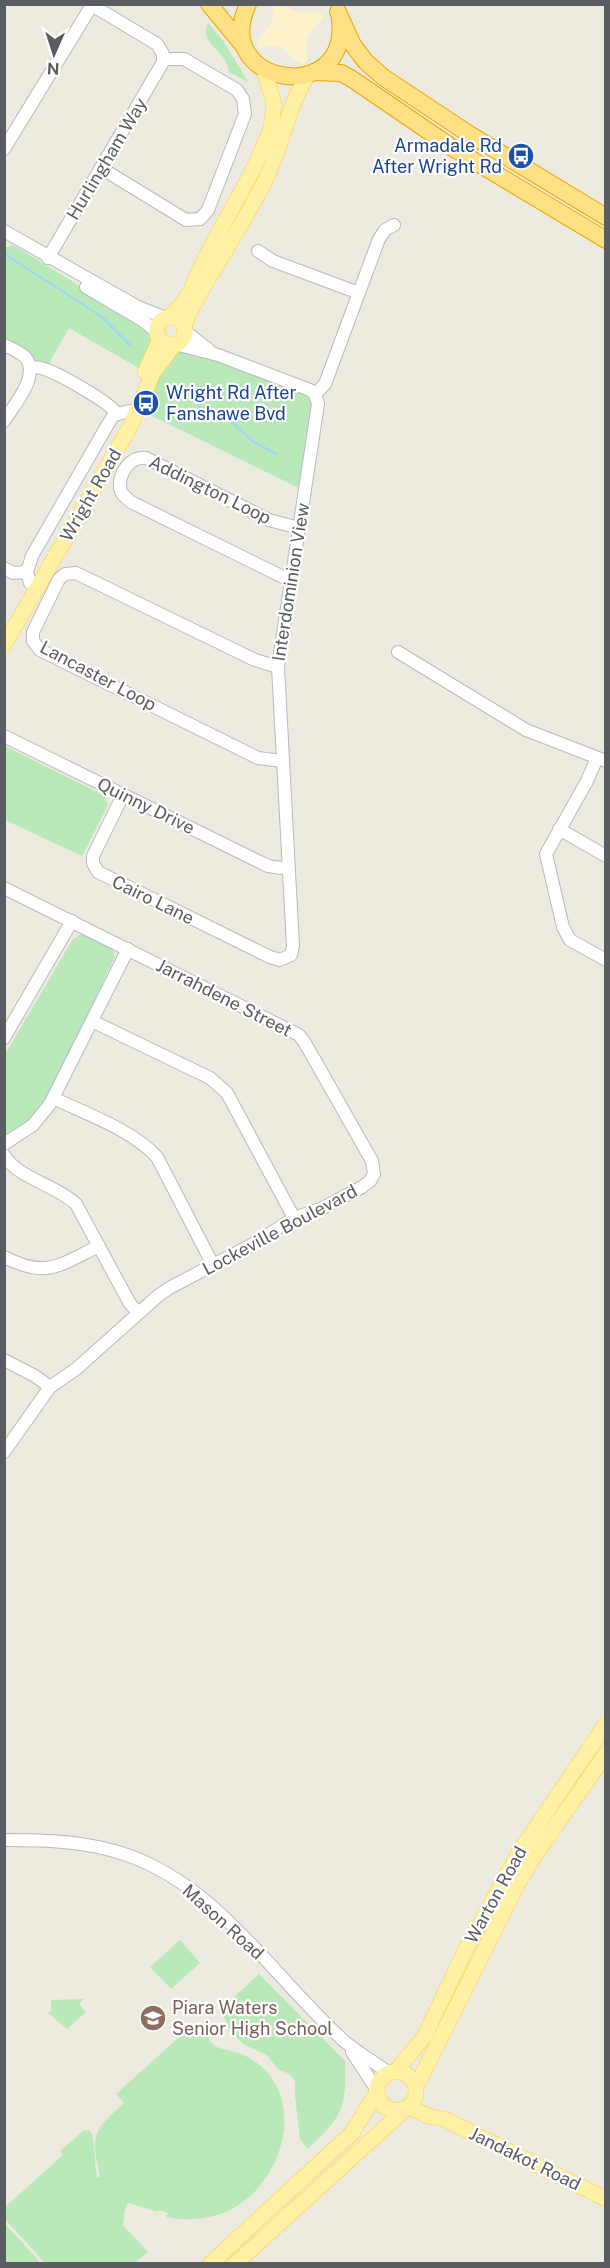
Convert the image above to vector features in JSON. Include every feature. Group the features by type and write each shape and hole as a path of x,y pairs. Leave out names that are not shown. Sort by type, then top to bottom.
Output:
{"highway":[{"path":"209,4 254,61 264,70 288,78 311,74 341,74 352,79 456,150 606,240"},
{"path":"246,50 242,26 248,4"},
{"path":"311,74 324,66 338,46 340,23 336,8"},
{"path":"336,8 353,45 365,61 383,77 469,134 606,217"}],"main road":[{"path":"264,70 274,104 271,129 252,172 205,258 191,290 182,305 159,324 166,340 182,339 200,293 264,183 283,137 298,90 311,74"},
{"path":"168,318 178,319 185,328"},
{"name":"Wright Road","path":"4,645 7,628 28,577 166,340"},
{"name":"Wright Road","path":"7,628 130,427 166,340"},
{"name":"Warton Road","path":"210,2264 352,2133 377,2091 379,2082 393,2072 424,2037 467,1947 518,1854 606,1724"},
{"name":"Warton Road","path":"235,2264 415,2100 416,2089 518,1883 606,1754"},
{"path":"583,1759 596,1768"},
{"path":"393,2072 411,2077 416,2089"},
{"name":"Jandakot Road","path":"416,2089 427,2104 444,2119 606,2199"},
{"path":"377,2091 380,2102 387,2109 397,2111 408,2107"},
{"name":"Jandakot Road","path":"408,2107 428,2116 444,2119"},
{"path":"298,2184 309,2196"}],"street":[{"path":"4,149 91,5 157,44 163,59 184,58 237,90 243,99 245,114 208,210 200,219 186,220 101,168"},
{"name":"Hurlingham Way","path":"49,258 161,69 163,59"},
{"path":"49,258 63,272 142,320 166,340 218,355 310,390 315,394 325,384 381,234 394,225"},
{"path":"5,234 74,269 138,307 168,318"},
{"path":"258,251 273,261 359,293"},
{"path":"185,328 193,339 218,355"},
{"path":"4,345 25,357 30,368 28,380 4,421"},
{"path":"30,368 44,369 61,377 123,412"},
{"name":"Interdominion View","path":"286,959 292,953 293,946 278,667 318,405 315,394"},
{"name":"Addington Loop","path":"291,581 131,502 120,488 121,480 132,460 146,458 269,520 299,528"},
{"path":"4,568 28,577"},
{"name":"Lancaster Loop","path":"278,667 255,660 76,573 65,574 59,579 33,632 33,641 40,650 258,758 283,760"},
{"path":"398,652 526,730 601,759 546,854 563,927 570,940 606,960"},
{"name":"Quinny Drive","path":"4,736 268,866 289,869"},
{"name":"Cairo Lane","path":"123,795 93,855 93,863 98,872 270,957 286,959"},
{"path":"559,829 606,856"},
{"name":"Jarrahdene Street","path":"4,888 299,1035 372,1161 374,1171 372,1177"},
{"path":"4,1038 72,921"},
{"path":"4,1144 33,1125 53,1098 128,949"},
{"path":"92,1020 210,1078 222,1088 232,1099 294,1218"},
{"path":"53,1098 138,1140 152,1151 213,1265"},
{"path":"4,1155 15,1168 63,1193 76,1204 129,1302 138,1312"},
{"name":"Lockeville Boulevard","path":"4,1452 50,1388 76,1369 138,1312 171,1287 259,1241 294,1218 313,1212 362,1187 372,1177"},
{"path":"4,1257 29,1268 43,1270 57,1266 99,1246"},
{"path":"4,1360 35,1376 50,1388"},
{"name":"Mason Road","path":"4,1840 78,1843 127,1855 162,1870 208,1904 344,2041 377,2091"},
{"name":"Mason Road","path":"344,2041 393,2072"}],"green space":[{"path":"208,23 222,39 249,83 229,72 227,64 207,36"},
{"path":"13,245 144,325 155,337 142,370 69,328 48,365 36,362 7,341 5,336 5,248"},
{"path":"178,351 190,352 224,362 309,395 314,404 299,488 142,411 154,380"},
{"path":"5,746 105,796 108,805 82,856 5,820"},
{"path":"83,933 112,948 115,957 48,1097 28,1123 5,1138 5,1052 73,939"},
{"path":"180,1940 200,1963 171,1989 150,1967"},
{"path":"259,1974 345,2061 345,2090 340,2110 328,2128 308,2149 300,2139 295,2081 291,2075 278,2069 267,2055 243,2044 229,2029 221,2009"},
{"path":"84,1999 79,2004 86,2012 67,2029 47,2012 51,2012 51,2000"},
{"path":"207,2028 210,2041 216,2047 242,2054 254,2061 268,2073 278,2089 283,2107 284,2126 281,2145 264,2180 252,2195 237,2206 220,2214 203,2218 166,2217 168,2213 128,2203 123,2225 148,2252 135,2263 45,2263 5,2219 5,2207 63,2155 60,2151 84,2130 90,2131 92,2135 97,2177 100,2177 95,2142 105,2121 124,2103 116,2094 187,2030"},
{"path":"5,2224 41,2263 5,2263"}],"sand":[{"path":"272,5 323,15 308,37 306,47 308,61 304,64 298,62 283,49 260,48 257,45 261,35 273,19"}],"waterway":[{"path":"6,255 101,316 131,346"},
{"path":"190,390 199,407 231,421 252,441 276,454"}],"place":[{"name":"Armadale Rd After Wright Rd","path":"521,156"},
{"name":"Wright Rd After Fanshawe Bvd","path":"146,403"},
{"name":"Piara Waters Senior High School","path":"153,2018"}]}
